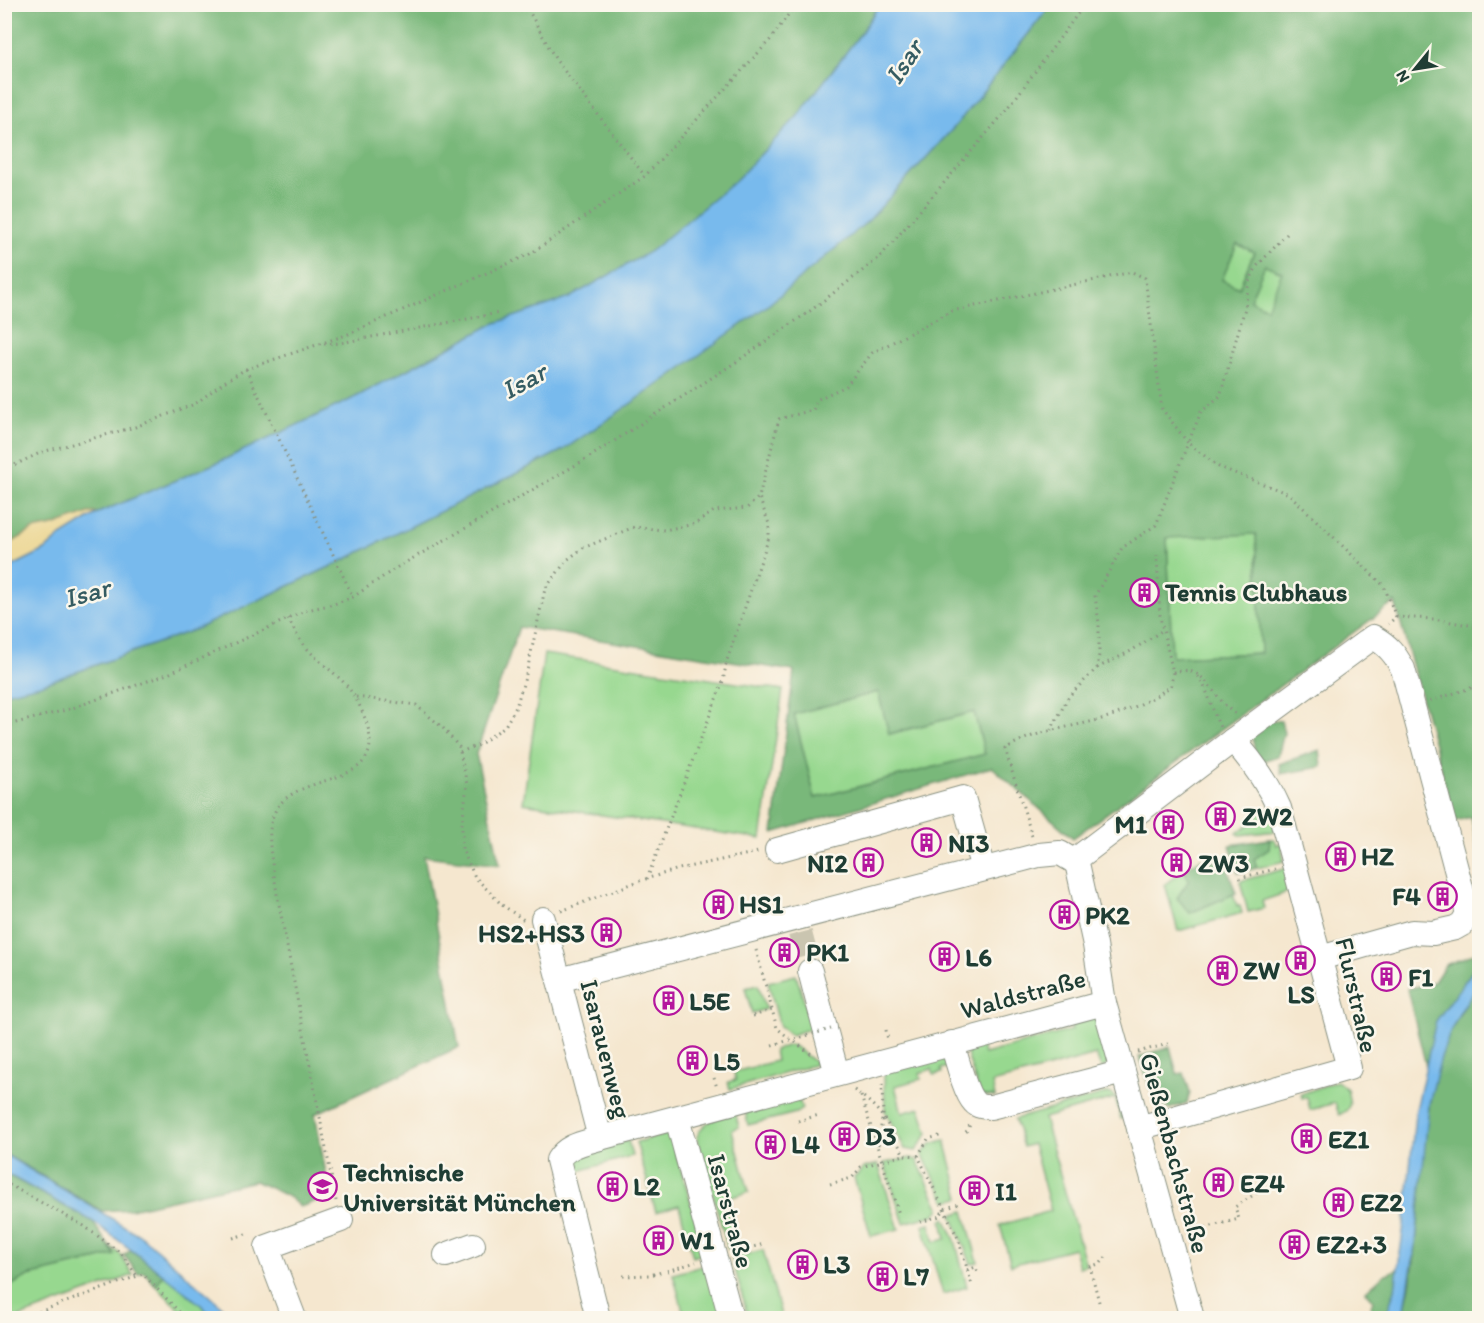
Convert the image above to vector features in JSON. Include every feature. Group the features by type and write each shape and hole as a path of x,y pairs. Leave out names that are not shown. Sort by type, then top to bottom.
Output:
{"street":[{"path":"559,980 751,929 798,925 912,887 1039,855 1060,853 1077,863 1079,857 1257,722 1373,638 1386,644 1397,656 1404,669 1467,908 1466,920 1455,928 1433,933 1412,932 1320,958"},
{"name":"Flurstraße","path":"1139,1128 1349,1068 1279,808 1269,784 1233,740"},
{"path":"777,850 963,798 983,869"},
{"name":"Waldstraße","path":"600,1138 676,1118 845,1081 952,1043 1104,1003 1095,945 1077,863"},
{"name":"Isarauenweg","path":"544,926 600,1138 572,1147 563,1152 558,1160 598,1318"},
{"path":"810,971 845,1081"},
{"name":"Gießenbachstraße","path":"1104,1003 1128,1062 1139,1128 1192,1318"},
{"path":"952,1043 969,1094 974,1103 982,1106 992,1107 1128,1062"},
{"name":"Isarstraße","path":"676,1118 730,1318"},
{"path":"294,1318 258,1240 341,1220"},
{"path":"446,1256 473,1245"}],"path":[{"path":"525,4 556,60 645,176"},
{"path":"4,470 42,452 135,427 195,404 246,369 319,344 530,254 645,176 770,40 796,4"},
{"path":"4,726 70,709 170,673 312,608 334,604 353,597 396,568 598,451 801,318 879,258 1006,111 1085,4"},
{"path":"1097,668 1100,655 1095,596 1122,548 1156,525 1202,412 1220,396 1245,308 1249,282 1257,266 1287,234"},
{"path":"460,752 479,745 506,726 516,707 545,589 567,560 583,548 634,527 664,530 695,524 714,511 747,508 759,497 779,419 813,410 818,399 846,386 872,353 952,311 1132,272 1145,278 1162,409 1188,443 1219,467 1289,494 1384,586 1396,617"},
{"path":"319,344 340,343 499,313"},
{"path":"246,369 353,597"},
{"path":"647,879 723,681 727,660 769,537 769,524 759,497"},
{"path":"1039,855 1005,750 1051,730 1100,719 1157,696 1171,686 1173,672 1160,616 1157,555"},
{"path":"1373,638 1396,617 1434,619 1479,627"},
{"path":"288,618 306,647 339,676 356,697 371,741 367,757 348,773 299,791 279,806 274,815 271,830 271,852 277,894 333,1190 341,1220"},
{"path":"1051,730 1069,696 1097,668 1131,651 1163,629"},
{"path":"1173,672 1185,669 1195,672 1210,684 1218,698 1232,712 1257,722"},
{"path":"1195,672 1206,687 1220,726 1233,740"},
{"path":"1414,705 1479,685"},
{"path":"356,697 416,705 443,728 459,747 467,785 462,824 462,849 475,876 502,904 544,926 647,879 725,858 777,850"},
{"path":"1239,878 1295,864"},
{"path":"751,929 777,1028 789,1038"},
{"path":"753,1016 772,1010"},
{"path":"772,1045 827,1030"},
{"path":"886,1030 890,1047"},
{"path":"1128,1062 1168,1044"},
{"path":"878,1148 882,1114 881,1078"},
{"path":"845,1081 882,1114 904,1155"},
{"path":"861,1095 898,1214"},
{"path":"798,1121 819,1115"},
{"path":"966,1132 972,1122"},
{"path":"918,1156 928,1139 943,1135"},
{"path":"830,1184 852,1178 861,1167 882,1160 904,1155 918,1156"},
{"path":"918,1156 958,1238 972,1285"},
{"path":"4,1182 84,1226 121,1252 137,1276"},
{"path":"1180,1234 1239,1219 1235,1207 1258,1192"},
{"path":"920,1222 940,1216 944,1209 962,1203"},
{"path":"233,1238 258,1240"},
{"path":"1099,1302 1090,1268 1101,1263 1106,1257"},
{"path":"968,1270 976,1267 978,1273"},
{"path":"623,1276 662,1272"},
{"path":"22,1318 143,1274 185,1318"}],"green space":[{"path":"5,5 879,5 861,33 796,118 734,182 651,251 569,298 493,324 354,398 219,462 98,513 89,513 53,526 33,530 5,547"},
{"path":"1051,5 1479,5 1479,853 1471,817 1455,821 1395,602 1073,838 992,767 773,833 794,671 519,627 476,754 500,865 424,856 459,1047 315,1114 330,1196 300,1207 285,1195 255,1181 131,1209 102,1211 5,1154 5,693 40,685 196,629 338,563 563,450 768,305 869,220 957,124","holes":["1237,244 1254,252 1239,288 1222,280","1265,265 1282,272 1267,308 1250,300","1256,534 1261,653 1172,657 1167,538","878,692 889,734 974,712 985,754 815,798 794,714"]},
{"path":"1236,244 1254,252 1239,288 1222,280"},
{"path":"1265,264 1283,272 1267,308 1249,300"},
{"path":"1256,534 1261,653 1172,657 1167,537"},
{"path":"544,654 783,690 761,839 523,803"},
{"path":"878,692 890,734 974,712 985,754 815,798 794,714"},
{"path":"1269,720 1281,721 1284,733 1278,756 1259,762 1255,755 1252,733"},
{"path":"1320,750 1322,767 1281,774 1279,764"},
{"path":"1260,809 1263,812 1272,811 1276,831 1240,835 1237,833 1258,818 1255,814"},
{"path":"1270,839 1274,839 1276,845 1281,843 1284,861 1257,868 1254,859 1269,849"},
{"path":"1270,839 1269,849 1254,859 1257,868 1238,873 1230,845"},
{"path":"1200,859 1225,861 1236,893 1190,913 1177,898 1189,880 1184,870"},
{"path":"1288,868 1291,891 1262,901 1264,908 1248,912 1240,881"},
{"path":"1184,870 1189,880 1190,913 1233,894 1242,913 1178,931 1165,884"},
{"path":"1479,946 1479,962 1436,1021 1426,1066 1407,989 1434,982 1445,965 1473,954"},
{"path":"796,975 813,1028 791,1035 780,1027 768,982"},
{"path":"1479,984 1479,1318 1402,1318 1411,1283 1416,1247 1430,1099 1451,1031"},
{"path":"758,985 766,1009 752,1013 745,988"},
{"path":"1093,1016 1099,1021 1109,1065 1101,1068 1096,1055 992,1083 995,1097 980,1095 967,1048 980,1042 984,1054 1072,1030 1069,1017"},
{"path":"789,1045 794,1046 817,1064 730,1089 728,1082 736,1080 734,1072 776,1061 774,1050"},
{"path":"1170,1047 1177,1074 1184,1073 1190,1092 1187,1103 1169,1109 1156,1104 1139,1057"},
{"path":"939,1057 945,1060 948,1067 941,1069 942,1073 934,1075 932,1069 920,1073 921,1079 895,1086 902,1113 920,1108 928,1133 916,1151 905,1149 885,1111 884,1071"},
{"path":"1337,1081 1347,1089 1350,1104 1346,1111 1339,1115 1335,1103 1310,1110 1307,1097 1302,1098 1301,1094"},
{"path":"1108,1093 1117,1099 1123,1118 1121,1119 1115,1098 1044,1118 1086,1265 1079,1267 1074,1248 1011,1265 1000,1225 1051,1211 1033,1144 1023,1147 1015,1119"},
{"path":"787,1098 799,1100 802,1109 796,1113 748,1125 745,1111"},
{"path":"735,1112 739,1127 732,1130 749,1192 725,1199 738,1247 728,1249 697,1137 699,1131 707,1123"},
{"path":"667,1134 671,1136 706,1253 693,1257 679,1205 656,1212 636,1142"},
{"path":"628,1140 632,1156 568,1174 567,1160"},
{"path":"945,1140 960,1198 946,1201 922,1154 931,1144"},
{"path":"911,1158 917,1160 940,1209 934,1215 904,1223 884,1163"},
{"path":"878,1164 899,1229 871,1236 854,1178 864,1168"},
{"path":"4,1173 92,1221 115,1255 28,1276 5,1289"},
{"path":"964,1211 978,1262 971,1264 952,1215"},
{"path":"945,1218 955,1240 967,1287 943,1294 923,1226 930,1224 935,1242 946,1239 942,1221"},
{"path":"110,1246 120,1254 133,1275 17,1318 5,1318 4,1289 28,1276 115,1255"},
{"path":"131,1250 163,1274 156,1286 144,1272 138,1274 124,1255"},
{"path":"763,1250 782,1318 748,1318 732,1258"},
{"path":"710,1264 728,1318 685,1318 673,1274"},
{"path":"1398,1269 1395,1290 1385,1318 1367,1318 1373,1300 1366,1291 1384,1275"},
{"path":"163,1274 214,1318 188,1318 156,1286"}],"sand":[{"path":"89,513 98,513 61,536 45,550 5,570 4,547 33,530 53,526"}],"water":[{"name":"Isar","path":"879,5 1051,5 957,124 869,220 768,305 563,450 338,563 196,629 40,685 5,693 5,570 45,550 61,536 98,513 219,462 354,398 493,324 569,298 651,251 734,182 796,118 861,33"},
{"path":"1479,962 1479,984 1450,1032 1429,1104 1416,1242 1405,1308 1402,1318 1385,1318 1395,1290 1406,1210 1415,1114 1436,1021"},
{"path":"4,1154 141,1236 217,1302 232,1318 214,1318 153,1266 92,1221 5,1173"}],"tunnel":[{"path":"800,933 810,971"}],"place":[{"name":"Tennis Clubhaus","path":"1144,592"},
{"name":"ZW2","path":"1221,816"},
{"name":"M1","path":"1168,824"},
{"name":"NI3","path":"927,843"},
{"name":"HZ","path":"1340,856"},
{"name":"NI2","path":"869,863"},
{"name":"ZW3","path":"1177,863"},
{"name":"F4","path":"1442,896"},
{"name":"HS1","path":"718,904"},
{"name":"PK2","path":"1064,915"},
{"name":"HS2+HS3","path":"606,933"},
{"name":"PK1","path":"785,952"},
{"name":"L6","path":"944,957"},
{"name":"LS","path":"1301,960"},
{"name":"ZW","path":"1222,970"},
{"name":"F1","path":"1387,977"},
{"name":"L5E","path":"668,1001"},
{"name":"L5","path":"692,1061"},
{"name":"D3","path":"844,1136"},
{"name":"EZ1","path":"1307,1139"},
{"name":"L4","path":"770,1144"},
{"name":"EZ4","path":"1219,1183"},
{"name":"L2","path":"612,1186"},
{"name":"Technische Universität München","path":"322,1187"},
{"name":"I1","path":"974,1191"},
{"name":"EZ2","path":"1339,1202"},
{"name":"W1","path":"659,1240"},
{"name":"EZ2+3","path":"1295,1244"},
{"name":"L3","path":"802,1264"},
{"name":"L7","path":"882,1276"}]}
